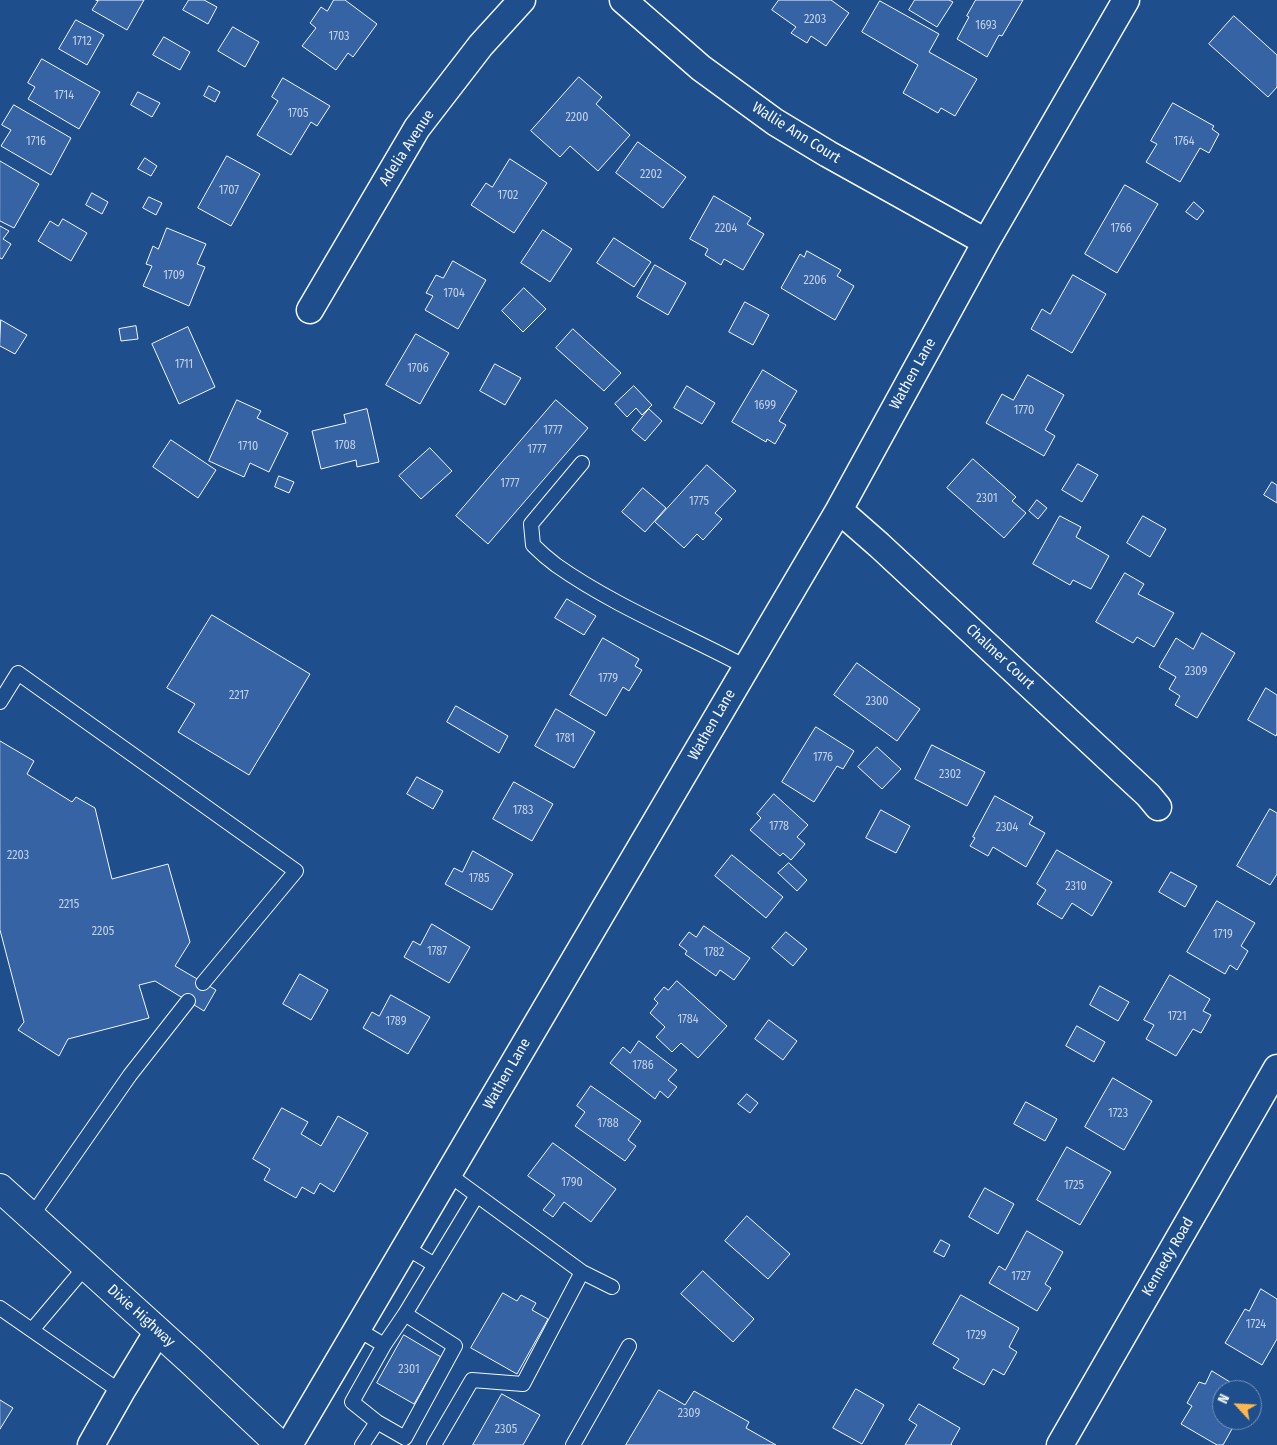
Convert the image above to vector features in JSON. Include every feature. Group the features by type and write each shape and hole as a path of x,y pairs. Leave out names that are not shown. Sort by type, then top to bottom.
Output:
{"main road":[{"name":"Dixie Highway","path":"0,1188 280,1445"}],"street":[{"name":"Adelia Avenue","path":"310,310 417,128 481,45 522,0"},
{"name":"Wallie Ann Court","path":"623,0 701,68 775,122 828,154 986,242"},
{"name":"Wathen Lane","path":"289,1445 839,510 986,242 1126,0"},
{"name":"Chalmer Court","path":"839,510 959,619 1158,807"},
{"name":"Kennedy Road","path":"1060,1445 1277,1068"},
{"path":"91,1445 158,1331"}],"lane":[{"path":"582,463 531,524 533,545 556,565 611,599 746,667"},
{"path":"0,702 18,673 296,871 202,982"},
{"path":"31,1217 130,1075 188,1001"},
{"path":"448,1174 582,1272 612,1287"},
{"path":"405,1314 455,1346 404,1438 378,1422 352,1402 384,1344 405,1314 477,1194"},
{"path":"405,1247 434,1265"},
{"path":"32,1330 86,1266"},
{"path":"434,1445 472,1380 523,1384 582,1272"},
{"path":"0,1308 121,1392"},
{"path":"357,1329 384,1344"},
{"path":"573,1445 628,1346"},
{"path":"362,1445 378,1422"}],"building":[{"path":"96,0 144,0 127,30 92,10 98,1"},
{"path":"189,0 204,0 217,7 208,24 183,10"},
{"path":"334,0 345,0 377,24 353,57 348,53 336,70 302,46 316,28 310,23 321,7 327,11"},
{"path":"779,0 831,0 849,13 826,46 811,36 807,43 791,33 796,27 772,10"},
{"path":"915,0 949,0 953,2 937,27 909,10"},
{"path":"976,0 1023,0 1002,36 999,35 987,57 957,39"},
{"path":"880,1 939,34 929,52 977,79 955,116 941,108 938,113 903,93 918,65 862,32"},
{"path":"1234,16 1277,55 1277,87 1268,97 1209,44"},
{"path":"76,20 104,35 87,65 59,49"},
{"path":"233,27 259,42 245,67 218,51"},
{"path":"164,37 190,52 180,70 153,55"},
{"path":"42,59 100,92 79,129 28,99 35,87 28,83"},
{"path":"579,77 602,97 596,104 630,135 598,171 570,146 560,157 531,131"},
{"path":"283,78 330,106 317,126 311,122 291,155 257,135 278,101 272,97"},
{"path":"209,86 220,92 215,102 204,96"},
{"path":"138,92 160,103 152,117 131,105"},
{"path":"1173,103 1214,126 1212,129 1219,134 1209,153 1200,148 1180,182 1146,162 1157,144 1151,141"},
{"path":"14,105 71,138 51,175 1,146 11,130 2,125"},
{"path":"638,142 686,177 663,208 616,173"},
{"path":"227,156 260,174 231,226 198,208"},
{"path":"145,158 157,166 151,176 138,169"},
{"path":"510,159 547,183 514,233 471,205 486,183 492,187"},
{"path":"0,161 39,184 14,228 0,221"},
{"path":"1125,185 1158,204 1117,273 1085,254"},
{"path":"92,193 108,202 102,214 86,205"},
{"path":"714,196 751,218 747,224 764,234 743,270 724,259 721,265 705,255 708,249 690,239"},
{"path":"149,197 162,203 156,215 143,208"},
{"path":"1194,202 1204,211 1197,220 1186,212"},
{"path":"63,219 87,233 71,261 38,241 50,221 58,226"},
{"path":"0,226 9,231 3,239 11,244 2,259 0,258"},
{"path":"167,228 206,244 197,264 205,267 189,306 143,286 152,266 146,264 153,246 158,249"},
{"path":"543,230 572,249 550,282 521,263"},
{"path":"614,238 651,262 634,287 597,263"},
{"path":"807,251 841,270 837,276 854,286 835,320 781,288 800,254 804,257"},
{"path":"453,261 486,280 458,329 425,310 433,296 426,293 436,275 443,278"},
{"path":"655,265 686,283 668,315 637,297"},
{"path":"1073,275 1106,294 1072,353 1031,329 1042,309 1050,314"},
{"path":"524,288 546,309 523,332 502,311"},
{"path":"745,302 769,315 753,345 729,332"},
{"path":"1,320 27,335 15,354 0,346"},
{"path":"136,326 138,339 121,341 119,329"},
{"path":"188,327 215,387 179,404 152,344"},
{"path":"573,329 621,373 604,391 556,348"},
{"path":"416,334 449,353 420,404 386,385"},
{"path":"495,364 521,378 505,405 480,391"},
{"path":"763,370 797,391 779,421 786,425 775,444 767,439 766,442 732,422"},
{"path":"1028,375 1064,395 1045,430 1055,436 1044,456 986,423 1002,394 1013,400"},
{"path":"634,386 652,405 642,415 636,408 627,417 615,404"},
{"path":"687,386 715,403 702,424 674,408"},
{"path":"237,400 261,411 257,418 288,433 269,472 250,463 244,477 209,461"},
{"path":"556,400 588,428 488,544 456,516"},
{"path":"367,409 379,462 357,467 356,460 321,469 312,431 346,423 344,415"},
{"path":"649,409 662,421 645,441 632,430"},
{"path":"171,440 216,470 198,498 153,467"},
{"path":"430,448 452,471 421,499 399,476"},
{"path":"973,459 1016,497 1012,501 1026,513 1004,538 947,488"},
{"path":"1078,464 1098,475 1082,502 1062,490"},
{"path":"707,465 736,491 715,513 722,519 703,540 697,534 684,548 655,522"},
{"path":"279,476 294,482 289,493 275,487"},
{"path":"1272,482 1277,485 1277,503 1264,495"},
{"path":"643,488 666,508 645,532 622,512"},
{"path":"1037,500 1047,508 1038,519 1029,511"},
{"path":"1060,516 1081,527 1076,537 1109,556 1091,589 1073,580 1070,585 1033,564"},
{"path":"1143,516 1166,529 1150,557 1127,543"},
{"path":"1125,573 1144,584 1138,594 1174,613 1154,647 1137,637 1133,643 1096,622"},
{"path":"567,599 596,616 584,635 555,618"},
{"path":"212,615 310,674 249,775 178,732 195,704 167,688"},
{"path":"1202,633 1235,653 1197,718 1175,705 1180,696 1169,689 1176,677 1159,667 1176,638 1193,649"},
{"path":"603,638 639,659 635,666 642,670 629,691 623,687 606,716 570,695"},
{"path":"857,663 920,709 897,741 834,695"},
{"path":"1266,688 1277,695 1276,736 1248,720"},
{"path":"456,706 508,736 499,753 447,722"},
{"path":"556,709 595,732 574,768 535,746"},
{"path":"816,727 854,751 843,769 837,766 814,802 782,782"},
{"path":"0,741 34,761 27,774 72,802 76,797 95,808 112,879 168,864 190,942 175,966 216,990 204,1011 155,981 139,985 149,1018 68,1039 59,1056 18,1030 24,1022 0,930"},
{"path":"932,745 985,772 967,806 915,779"},
{"path":"877,747 901,769 882,789 858,767"},
{"path":"417,777 443,791 433,809 407,794"},
{"path":"514,782 553,804 532,841 493,819"},
{"path":"774,794 808,825 797,837 805,844 791,860 783,853 780,856 750,830 761,818 757,814"},
{"path":"995,796 1033,817 1029,824 1045,833 1026,867 993,847 988,856 970,846"},
{"path":"1270,809 1277,813 1277,874 1270,885 1237,866"},
{"path":"881,810 910,826 896,853 866,838"},
{"path":"1057,850 1112,882 1092,916 1072,903 1062,919 1037,904 1046,890 1037,884"},
{"path":"473,851 513,874 492,910 445,884 454,868 462,872"},
{"path":"732,855 783,897 766,918 715,876"},
{"path":"789,863 807,880 797,891 778,873"},
{"path":"1171,872 1197,886 1185,907 1159,892"},
{"path":"1217,901 1255,923 1241,946 1248,951 1237,970 1230,965 1225,974 1187,952"},
{"path":"432,924 470,947 449,983 404,957 413,941 420,945"},
{"path":"704,926 750,958 734,980 720,970 716,976 685,954 687,951 679,945 689,932 696,937"},
{"path":"786,932 807,949 793,966 772,948"},
{"path":"300,974 328,990 311,1020 283,1004"},
{"path":"1170,975 1210,999 1203,1011 1211,1015 1201,1033 1193,1029 1176,1056 1146,1039 1154,1025 1144,1020"},
{"path":"677,981 727,1026 698,1058 681,1043 672,1052 656,1037 665,1027 650,1013 658,1003 654,999 664,987 668,990"},
{"path":"1100,986 1129,1002 1118,1021 1090,1005"},
{"path":"391,995 430,1017 408,1054 363,1028 372,1012 379,1016"},
{"path":"769,1020 797,1041 783,1060 755,1039"},
{"path":"1077,1026 1105,1042 1094,1062 1066,1046"},
{"path":"639,1041 677,1070 668,1080 677,1087 668,1098 660,1091 655,1099 610,1063 623,1047 630,1053"},
{"path":"1113,1078 1152,1101 1124,1150 1085,1127"},
{"path":"591,1086 641,1121 628,1140 636,1146 625,1161 575,1126 585,1112 577,1106"},
{"path":"747,1094 758,1103 750,1113 738,1104"},
{"path":"1026,1102 1057,1119 1045,1141 1014,1124"},
{"path":"282,1108 308,1122 301,1134 321,1146 338,1116 368,1133 334,1192 320,1183 314,1194 302,1187 296,1198 264,1180 270,1169 253,1159"},
{"path":"553,1143 616,1189 591,1222 564,1202 553,1217 543,1210 555,1195 528,1176"},
{"path":"1067,1147 1111,1172 1080,1225 1037,1200"},
{"path":"985,1188 1014,1204 998,1234 969,1217"},
{"path":"747,1216 790,1254 768,1279 725,1241"},
{"path":"1027,1231 1063,1252 1045,1284 1051,1288 1037,1311 989,1283 999,1266 1005,1270"},
{"path":"941,1240 950,1245 944,1257 934,1252"},
{"path":"703,1271 754,1319 733,1342 681,1294"},
{"path":"1261,1289 1277,1299 1277,1339 1262,1365 1225,1343 1245,1309 1249,1311"},
{"path":"503,1293 517,1301 521,1295 536,1303 532,1310 548,1319 517,1374 471,1348"},
{"path":"961,1295 1019,1328 1009,1347 1017,1352 1004,1375 993,1369 984,1385 953,1368 959,1359 933,1344"},
{"path":"404,1335 441,1357 414,1404 377,1383"},
{"path":"1212,1371 1227,1380 1212,1380 1212,1430 1231,1430 1223,1445 1217,1445 1181,1424 1192,1406 1187,1403 1199,1382 1205,1384"},
{"path":"856,1389 884,1405 862,1444 833,1428"},
{"path":"659,1390 685,1405 694,1391 749,1422 746,1428 776,1445 626,1445"},
{"path":"502,1394 540,1415 523,1445 473,1445"},
{"path":"0,1400 13,1408 0,1429"},
{"path":"919,1404 960,1428 952,1445 905,1445 917,1425 909,1420"}]}
